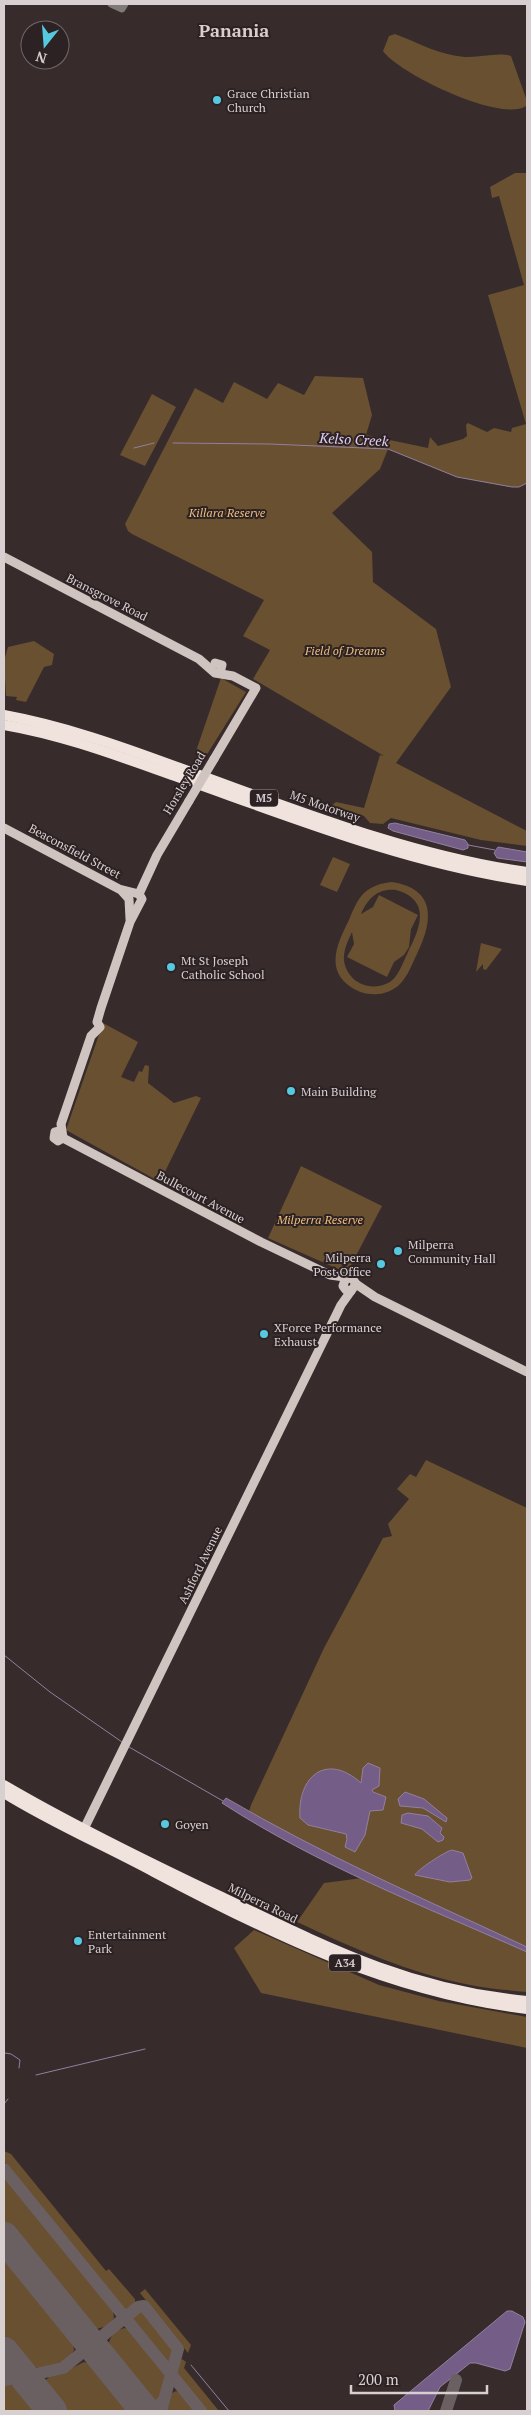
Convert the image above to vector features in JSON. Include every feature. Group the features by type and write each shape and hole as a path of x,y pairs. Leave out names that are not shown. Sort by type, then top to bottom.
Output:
{"highway":[{"name":"M5 Motorway","path":"4,715 96,738 372,836 430,854 527,872"},
{"name":"M5 Motorway","path":"4,725 64,738 381,848 445,866 527,881"},
{"name":"Milperra Road","path":"4,1785 82,1832 213,1902 314,1950 373,1974 458,1998 527,2009"},
{"name":"Milperra Road","path":"4,1794 52,1822 82,1832 354,1959 414,1980 446,1988 527,2001"}],"main road":[{"name":"Bransgrove Road","path":"4,558 256,688"},
{"path":"242,681 246,691 246,705"},
{"name":"Horsley Road","path":"61,1135 61,1124 96,1026 130,921 135,898 157,855 256,688"},
{"name":"Beaconsfield Street","path":"4,828 135,898"},
{"path":"130,921 130,906 135,898"},
{"name":"Bullecourt Avenue","path":"61,1135 209,1216 527,1372"},
{"name":"Ashford Avenue","path":"82,1832 349,1286"}],"green space":[{"path":"395,34 456,56 511,56 527,101 526,106 514,109 496,108 452,94 429,83 393,61 383,51 389,36"},
{"path":"515,173 527,173 527,483 519,487 512,487 457,477 388,449 380,469 332,513 372,552 373,582 436,629 451,687 396,763 527,831 527,846 481,840 391,818 383,824 370,823 364,816 331,806 336,802 364,808 380,755 384,756 253,679 270,650 243,636 264,600 132,534 128,531 125,524 195,388 223,403 234,382 267,399 278,383 304,395 315,376 363,378 372,415 366,435 428,448 430,437 438,446 463,439 467,436 466,425 468,423 487,432 494,428 511,432 512,428 526,424 488,295 524,285 499,196 492,198 490,187"},
{"path":"152,394 176,407 145,466 120,455"},
{"path":"34,641 54,654 52,665 44,667 26,702 16,700 17,697 6,696 4,661 8,647"},
{"path":"221,678 246,692 206,756 195,754"},
{"path":"333,857 350,864 337,892 320,885"},
{"path":"388,882 407,886 424,899 428,919 426,930 410,970 400,984 388,992 367,994 354,989 341,978 337,970 336,953 341,936 359,899 370,888","holes":["396,890 415,901 419,908 419,925 396,976 386,984 379,986 366,985 354,980 347,969 344,959 345,948 352,932 354,944 347,957 387,977 394,962 404,955 409,947 411,929 418,915 379,895 373,907 361,914 364,908 370,899 379,892"]},
{"path":"481,943 502,949 486,970 483,969 483,964 476,972"},
{"path":"103,1023 138,1042 121,1077 134,1082 139,1071 142,1072 145,1065 149,1066 148,1083 174,1103 196,1096 201,1098 160,1182 66,1130"},
{"name":"Milperra Reserve","path":"301,1166 382,1206 347,1273 268,1238"},
{"path":"426,1460 527,1508 527,1992 477,1986 425,1974 360,1950 297,1922 324,1883 370,1877 248,1815 324,1648 383,1538 392,1536 388,1524 409,1499 397,1489 410,1474 416,1477"},
{"path":"254,1930 379,1985 439,2001 527,2017 527,2048 261,1993 234,1948"},
{"path":"4,2151 11,2154 106,2271 109,2269 135,2299 135,2305 126,2311 4,2161"},
{"path":"4,2176 113,2311 114,2318 108,2326 96,2329 84,2323 4,2225"},
{"path":"4,2250 72,2335 74,2350 66,2360 45,2368 32,2366 20,2357 4,2335"},
{"path":"145,2289 191,2345 188,2353 140,2293"},
{"path":"143,2310 172,2345 174,2352 169,2365 132,2319 139,2311"},
{"path":"125,2328 129,2330 165,2376 160,2397 155,2401 147,2401 110,2354 109,2345 111,2337 120,2329"},
{"path":"182,2359 186,2362 184,2368 219,2411 207,2411 176,2373 178,2363"},
{"path":"84,2362 99,2367 134,2411 65,2411 48,2390 46,2380 50,2376 64,2372"},
{"path":"4,2384 20,2390 38,2411 4,2411"},
{"path":"176,2391 181,2394 195,2411 165,2411 170,2394"}],"shaded area":[{"path":"395,823 465,840 468,848 463,850 388,828 389,824"},
{"path":"498,847 527,852 527,862 497,858 494,853"},
{"path":"368,1763 380,1768 379,1786 372,1790 373,1792 386,1797 383,1810 370,1811 365,1835 355,1852 345,1847 346,1834 308,1825 300,1818 300,1803 303,1790 309,1780 317,1773 326,1769 337,1769 361,1783 363,1768"},
{"path":"405,1792 424,1799 447,1818 446,1822 423,1808 400,1806 398,1799"},
{"path":"226,1798 337,1858 527,1947 527,1952 333,1865 258,1825 222,1803"},
{"path":"408,1813 428,1816 442,1828 440,1833 444,1837 443,1840 438,1842 422,1829 401,1823 402,1815"},
{"path":"452,1850 463,1853 472,1878 470,1880 450,1882 415,1875 431,1861"},
{"path":"507,2311 512,2311 523,2317 525,2322 510,2369 505,2371 470,2363 440,2387 428,2411 395,2411 394,2405"}],"waterway":[{"name":"Kelso Creek","path":"134,448 154,443"},
{"name":"Kelso Creek","path":"173,443 270,444 388,449 457,477 512,487 519,487 527,483"},
{"path":"468,845 495,850"},
{"path":"4,1655 50,1692 122,1742"},
{"path":"129,1747 223,1801"},
{"path":"36,2075 145,2049"},
{"path":"5,2053 11,2054 20,2060 19,2068"},
{"path":"4,2104 8,2099"},
{"path":"191,2365 229,2411"}],"taxiway":[{"path":"4,2169 201,2411"},
{"path":"4,2352 17,2368 26,2373 36,2374 63,2368 138,2307 144,2306 178,2349 161,2411"},
{"path":"70,2319 88,2337 92,2339 102,2337"},
{"path":"102,2337 99,2342 99,2352 113,2372"},
{"path":"4,2380 13,2379 26,2383 37,2392 51,2411"},
{"path":"446,2411 456,2380"},
{"path":"127,2389 147,2409 156,2408 164,2400"}],"runway":[{"path":"4,2237 145,2411"},
{"path":"4,2352 52,2411"}],"place":[{"name":"Grace Christian Church","path":"217,100"},
{"name":"Mt St Joseph Catholic School","path":"171,967"},
{"name":"Main Building","path":"291,1091"},
{"name":"Milperra Community Hall","path":"398,1251"},
{"name":"Milperra Post Office","path":"381,1264"},
{"name":"XForce Performance Exhaust","path":"264,1334"},
{"name":"Goyen","path":"165,1824"},
{"name":"Entertainment Park","path":"78,1941"}],"district":[{"name":"Panania","path":"234,30"}],"park label":[{"name":"Killara Reserve","path":"227,512"},
{"name":"Field of Dreams","path":"345,650"}]}
